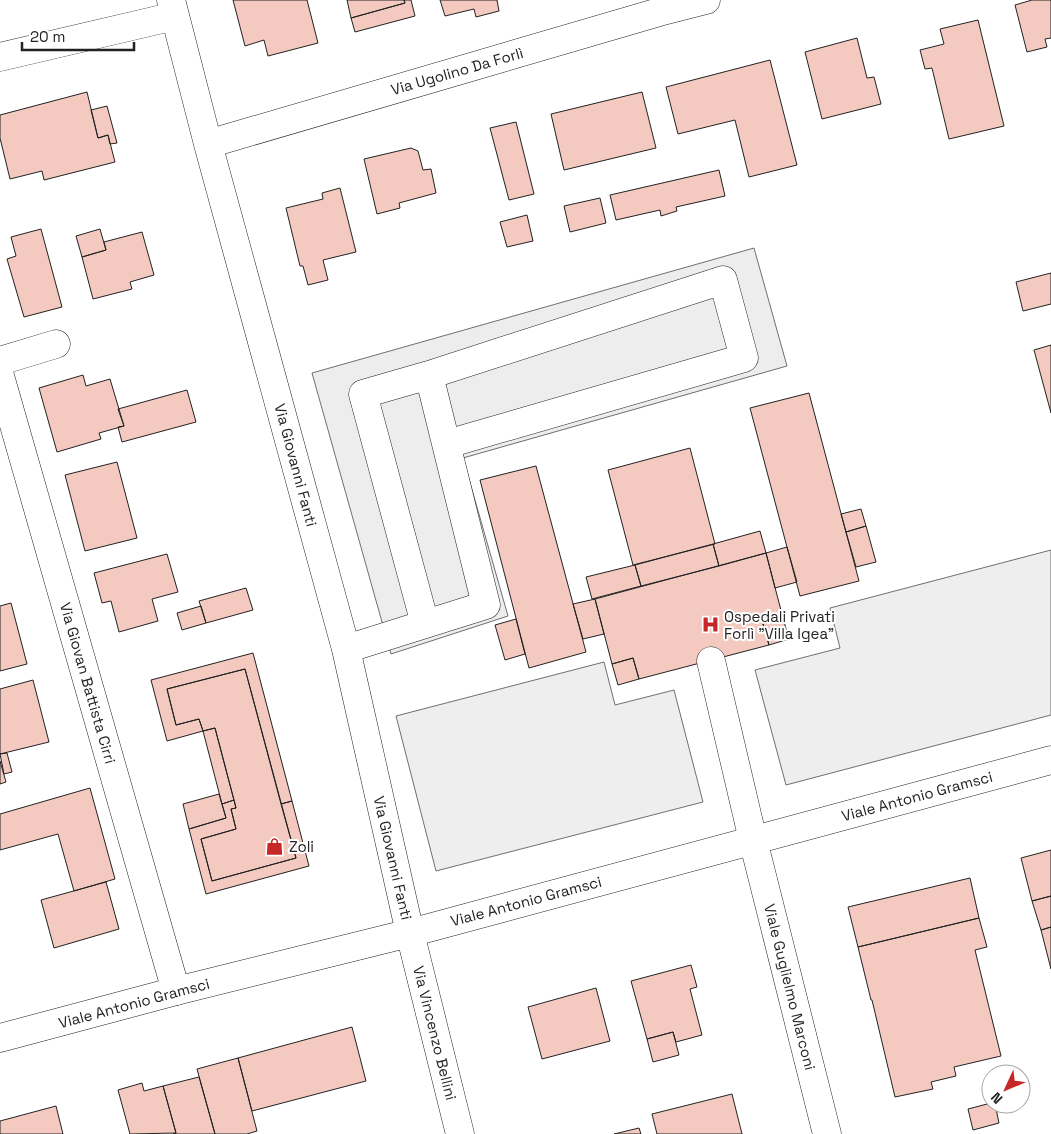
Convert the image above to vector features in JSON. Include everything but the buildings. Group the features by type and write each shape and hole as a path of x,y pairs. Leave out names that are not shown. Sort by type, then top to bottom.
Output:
{"street":[{"name":"Via Ugolino Da Forlì","path":"208,144 657,6 706,0"},
{"name":"Via Giovanni Fanti","path":"173,8 208,144 346,649 410,933"},
{"path":"0,57 173,8"},
{"path":"425,624 363,394 430,375 723,280 744,358 447,444"},
{"path":"0,361 56,344"},
{"path":"346,649 486,605 430,375"},
{"name":"Via Giovan Battista Cirri","path":"0,376 176,991"},
{"name":"Viale Guglielmo Marconi","path":"711,661 753,840 827,1134"},
{"name":"Viale Antonio Gramsci","path":"0,1038 176,991 410,933 1051,760"},
{"name":"Via Vincenzo Bellini","path":"410,933 460,1134"}],"shaded area":[{"path":"754,248 787,366 463,458 508,616 391,654 312,373"},
{"path":"1051,550 1051,715 786,785 755,670 840,648 830,608"},
{"path":"604,662 615,705 674,690 703,802 436,871 396,716"}],"place":[{"name":"Ospedali Privati Forlì \"Villa Igea\"","path":"710,625"},
{"name":"Zoli","path":"275,846"}]}
